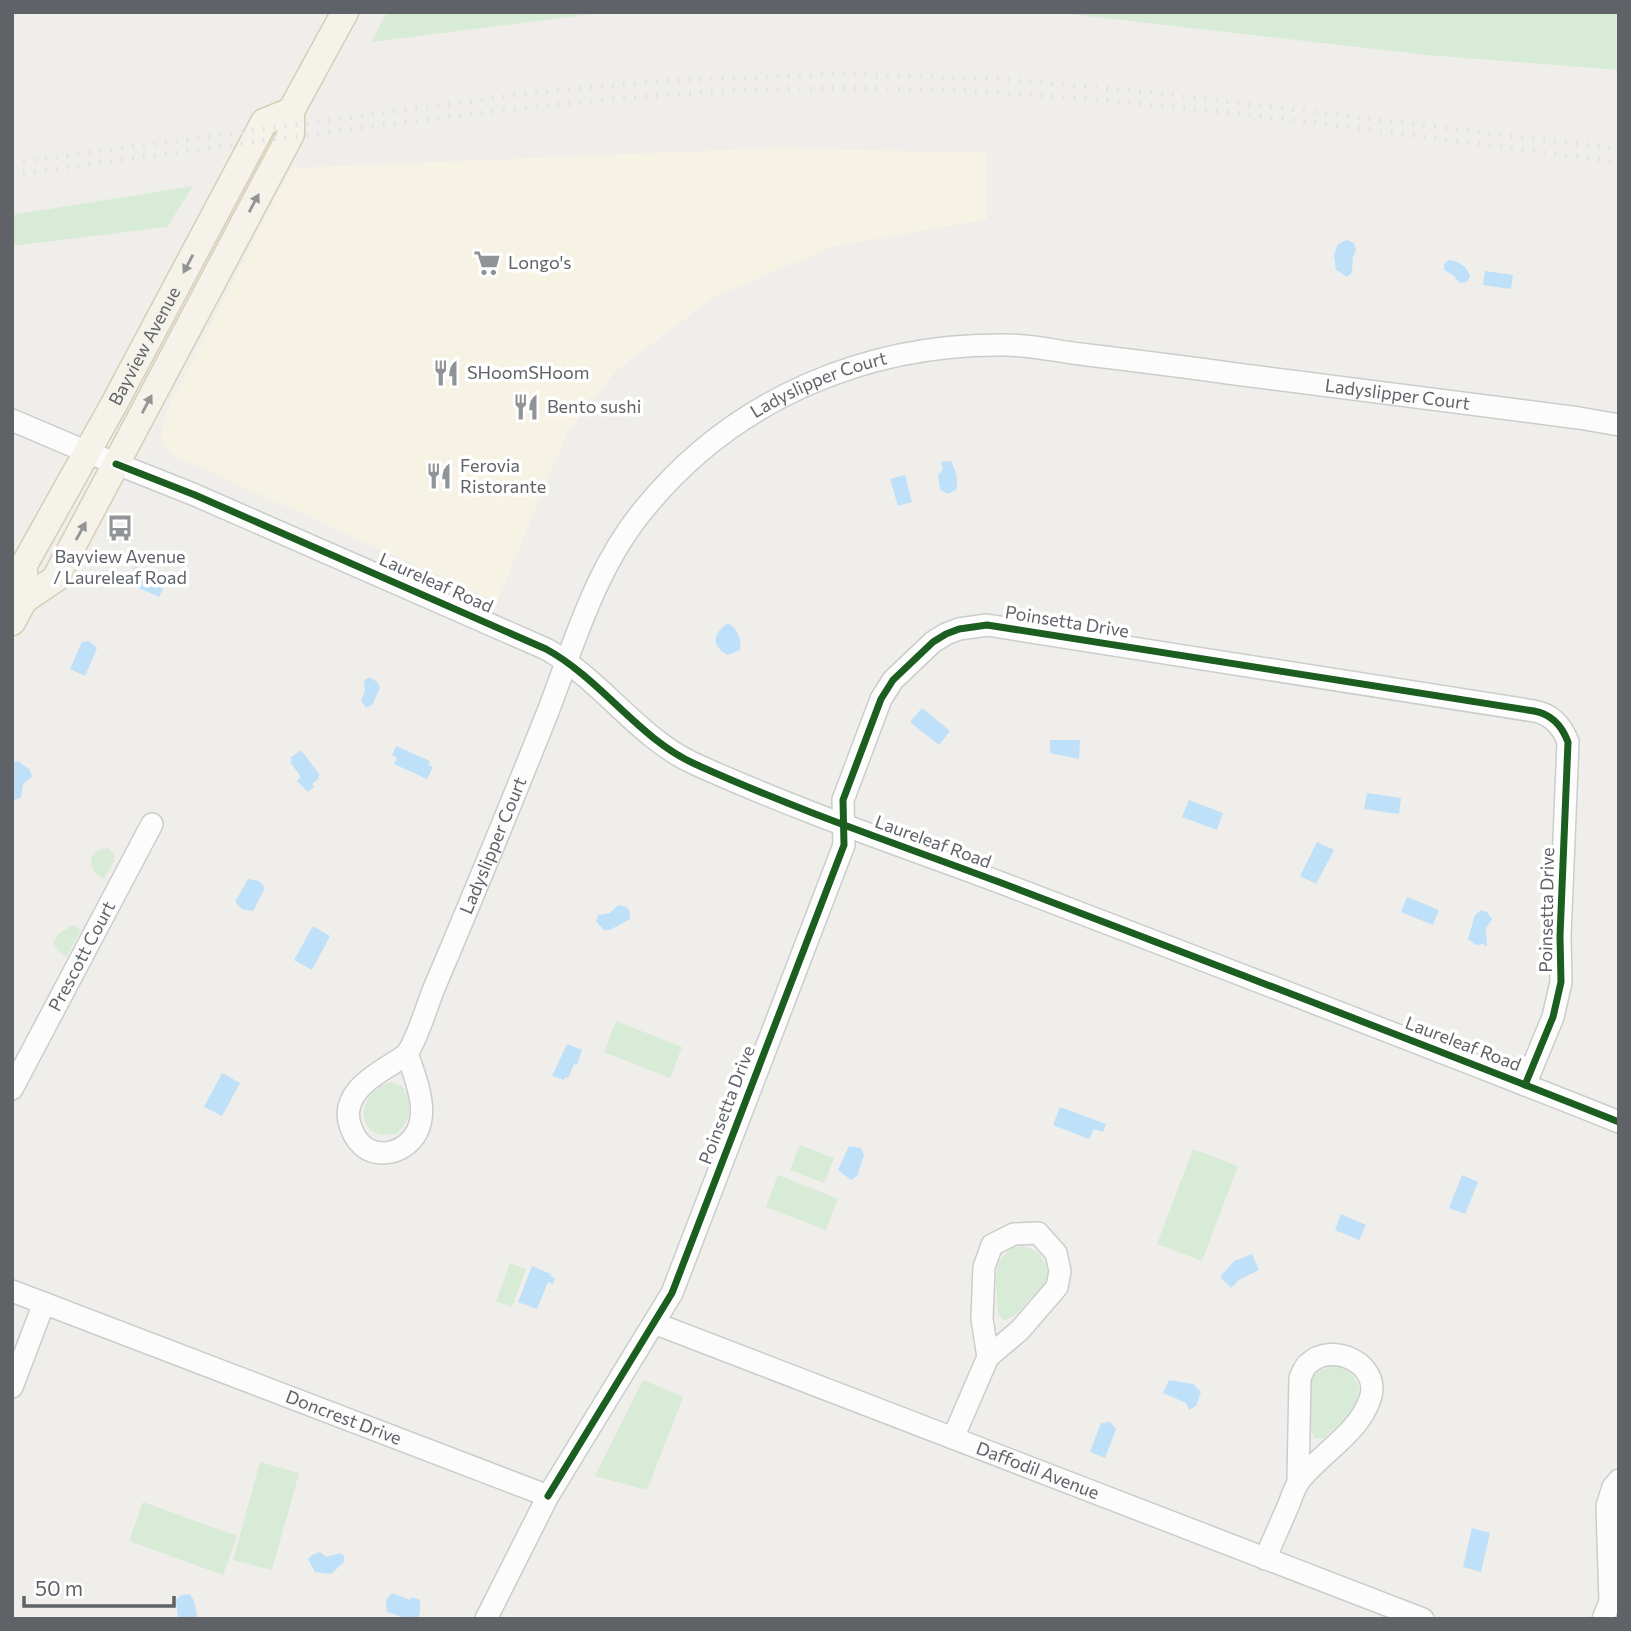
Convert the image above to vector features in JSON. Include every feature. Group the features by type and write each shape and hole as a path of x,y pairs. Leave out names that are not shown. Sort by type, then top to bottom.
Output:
{"main road":[{"name":"Bayview Avenue","path":"18,611 55,579 291,134 292,111 345,12"},
{"name":"Bayview Avenue","path":"18,611 24,565 264,122 292,111"}],"street":[{"name":"Ladyslipper Court","path":"407,1053 477,887 567,660 616,547 644,508 673,477 726,431 788,392 826,376 906,353 1009,345 1619,425"},
{"name":"Laureleaf Road","path":"12,419 324,550 567,660 678,756 844,825 1619,1122"},
{"name":"Poinsetta Drive","path":"548,1496 672,1293 840,857 844,845 844,800 881,699 899,674 933,642 946,634 971,626 1006,628 1541,712 1558,724 1568,742 1560,936 1561,982 1553,1017 1525,1085"},
{"name":"Prescott Court","path":"12,1089 152,824"},
{"path":"407,1053 421,1096 420,1126 413,1138 392,1153 367,1149 352,1132 347,1116 349,1104 356,1091 371,1077 407,1053"},
{"path":"953,1438 988,1357 1020,1330 1057,1287 1060,1271 1056,1253 1038,1233 1014,1234 992,1245 984,1267 982,1319 988,1357"},
{"name":"Doncrest Drive","path":"12,1291 548,1496"},
{"path":"12,1387 44,1303"},
{"name":"Daffodil Avenue","path":"654,1323 1423,1619"},
{"path":"1265,1559 1298,1481 1300,1378 1307,1364 1318,1358 1337,1354 1354,1359 1367,1372 1373,1385 1370,1400 1360,1419 1298,1481"},
{"path":"1610,1605 1607,1506 1613,1487 1619,1480"},
{"path":"490,1618 548,1496"}],"shaded area":[{"path":"777,148 987,153 987,219 831,247 714,297 616,371 567,433 497,602 173,455 161,439 166,412 291,168"}],"green space":[{"path":"387,12 609,12 371,42"},
{"path":"1052,12 1619,12 1619,70 1427,55"},
{"path":"193,186 167,227 12,246 12,215"},
{"path":"108,848 114,854 114,861 104,879 94,870 91,860 96,852"},
{"path":"73,925 81,930 67,956 62,955 53,943 58,934"},
{"path":"616,1021 682,1047 670,1078 604,1052"},
{"path":"393,1082 404,1088 409,1107 408,1118 396,1134 380,1135 365,1122 365,1106 376,1090"},
{"path":"800,1145 834,1158 824,1183 790,1170"},
{"path":"1193,1149 1238,1166 1202,1261 1157,1244"},
{"path":"778,1175 838,1199 826,1230 766,1207"},
{"path":"1023,1246 1035,1251 1043,1260 1046,1277 1040,1289 1013,1317 1003,1320 998,1314 996,1283 999,1263 1012,1249"},
{"path":"510,1263 526,1269 512,1307 496,1301"},
{"path":"1333,1366 1352,1375 1356,1381 1358,1397 1350,1412 1325,1437 1315,1438 1308,1411 1310,1382 1320,1371"},
{"path":"643,1380 683,1397 647,1490 595,1476"},
{"path":"260,1462 299,1473 272,1570 233,1560"},
{"path":"143,1502 237,1536 223,1575 129,1541"}],"water":[{"path":"1347,240 1354,243 1356,250 1352,272 1347,277 1336,270 1334,255 1338,244"},
{"path":"1449,260 1467,269 1470,276 1467,282 1460,283 1444,270 1444,264"},
{"path":"1485,271 1513,275 1511,289 1483,285"},
{"path":"951,461 957,475 957,486 956,490 947,494 940,489 938,475 943,469 941,462"},
{"path":"905,475 912,502 898,506 890,479"},
{"path":"135,566 167,580 159,597 128,583"},
{"path":"728,623 736,631 740,650 728,655 718,648 716,639 719,631"},
{"path":"89,641 97,648 85,676 70,669 82,642"},
{"path":"370,677 380,688 372,705 366,708 361,700 365,691 364,680"},
{"path":"922,708 950,731 939,745 910,722"},
{"path":"1050,740 1080,740 1079,759 1050,753"},
{"path":"396,746 430,761 428,765 433,767 427,779 394,764 397,758 392,755"},
{"path":"301,750 319,774 319,778 312,784 314,787 308,792 297,781 301,777 290,762 290,758"},
{"path":"18,761 30,770 32,777 23,784 21,798 13,800 12,771 14,762"},
{"path":"1367,793 1401,798 1399,814 1364,809"},
{"path":"1189,800 1223,813 1217,830 1182,817"},
{"path":"1317,842 1334,850 1316,884 1300,876"},
{"path":"248,879 259,881 265,888 253,911 242,909 235,902"},
{"path":"1407,897 1439,910 1433,925 1401,912"},
{"path":"618,905 627,907 630,919 610,930 604,930 596,921 599,914 610,913"},
{"path":"1481,910 1487,912 1492,919 1486,928 1487,946 1476,945 1468,939 1475,915"},
{"path":"313,926 330,936 312,970 294,960"},
{"path":"567,1044 582,1050 577,1065 574,1064 568,1078 565,1077 564,1080 552,1076"},
{"path":"222,1073 240,1083 222,1116 204,1107"},
{"path":"1060,1107 1106,1124 1103,1132 1094,1129 1089,1139 1053,1125"},
{"path":"849,1146 861,1148 864,1155 857,1176 851,1180 838,1170"},
{"path":"1462,1175 1478,1182 1465,1214 1449,1208"},
{"path":"1341,1214 1366,1225 1359,1240 1335,1230"},
{"path":"1252,1254 1259,1270 1239,1280 1231,1288 1220,1277 1234,1261"},
{"path":"532,1266 555,1278 553,1284 548,1282 537,1309 518,1302"},
{"path":"1169,1380 1193,1384 1201,1392 1196,1406 1189,1410 1186,1403 1163,1393"},
{"path":"1110,1422 1116,1429 1105,1458 1090,1452 1101,1423"},
{"path":"1472,1528 1490,1533 1481,1572 1463,1567"},
{"path":"320,1552 326,1557 341,1553 344,1562 331,1574 315,1572 308,1559"},
{"path":"392,1593 410,1600 412,1597 420,1600 420,1614 416,1619 387,1612 386,1600"},
{"path":"190,1594 198,1619 178,1619 176,1600 181,1595"}],"railway":[{"path":"12,163 540,92 661,81 842,74 997,79 1149,92 1619,149"},
{"path":"12,175 366,127 545,106 723,91 843,88 1038,95 1135,103 1619,162"}],"cycle path":[{"path":"116,464 195,495 546,649 585,676 656,740 695,764 808,811 1619,1122"},
{"path":"548,1496 672,1293 844,845 843,800 881,699 893,680 933,642 946,634 987,625 1534,711 1551,718 1563,731 1568,742 1560,936 1561,982 1553,1017 1525,1085"}],"place":[{"name":"Longo's","path":"487,263"},
{"name":"SHoomSHoom","path":"446,373"},
{"name":"Bento sushi","path":"526,407"},
{"name":"Ferovia Ristorante","path":"439,476"},
{"name":"Bayview Avenue / Laureleaf Road","path":"120,528"}]}
